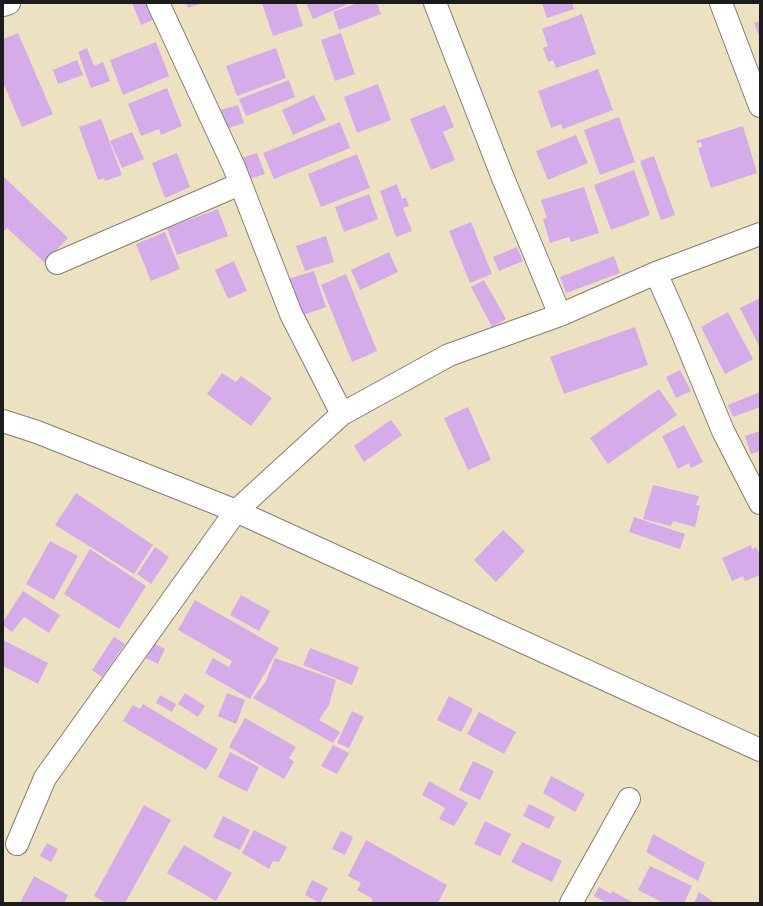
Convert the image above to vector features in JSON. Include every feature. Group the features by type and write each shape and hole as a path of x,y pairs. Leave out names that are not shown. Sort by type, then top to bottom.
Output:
{"street":[{"path":"3,5 9,3"},
{"path":"158,3 234,167 291,314 342,414"},
{"path":"435,3 503,178 560,315"},
{"path":"720,3 760,106"},
{"path":"58,263 240,184"},
{"path":"17,844 45,778 236,511 342,414 448,355 560,315 656,273 760,234"},
{"path":"656,273 723,431 760,503"},
{"path":"3,421 37,432 236,511 760,750"},
{"path":"571,903 629,800"}],"building":[{"path":"132,3 153,3 159,17 141,25"},
{"path":"186,3 202,3 188,8"},
{"path":"262,3 296,3 303,26 273,36"},
{"path":"306,3 351,3 313,19"},
{"path":"357,3 377,3 381,14 339,30 333,12"},
{"path":"542,3 572,3 574,9 547,18"},
{"path":"582,14 596,54 556,68 553,60 548,62 543,48 548,46 542,29"},
{"path":"760,21 760,38 754,23"},
{"path":"18,33 53,114 22,127 3,82 3,39"},
{"path":"341,33 355,74 335,81 321,40"},
{"path":"156,42 169,76 123,95 110,60"},
{"path":"87,48 94,66 103,62 110,81 91,88 78,52"},
{"path":"276,48 286,78 237,96 226,66"},
{"path":"77,60 83,75 58,84 53,70"},
{"path":"598,69 613,110 563,129 561,124 551,128 538,91"},
{"path":"289,80 295,97 246,116 239,99"},
{"path":"378,84 391,120 357,133 344,97"},
{"path":"167,88 182,126 161,135 159,129 141,136 128,104"},
{"path":"314,95 326,120 293,135 282,110"},
{"path":"238,105 244,123 226,129 220,110"},
{"path":"445,105 454,127 443,132 455,160 431,170 410,119"},
{"path":"619,117 635,162 600,175 584,130"},
{"path":"101,119 122,175 105,181 104,178 98,180 79,127"},
{"path":"340,122 350,148 274,179 263,153"},
{"path":"743,126 757,173 711,188 698,148 702,147 701,142 697,143 696,141"},
{"path":"132,132 144,159 122,168 110,141"},
{"path":"576,135 588,163 548,180 536,151"},
{"path":"177,153 190,187 165,198 152,163"},
{"path":"257,153 265,174 250,179 242,158"},
{"path":"357,154 370,188 321,207 308,174"},
{"path":"654,156 675,215 661,220 640,161"},
{"path":"634,170 650,215 611,230 594,185"},
{"path":"3,176 68,238 45,263 7,228 3,232"},
{"path":"397,184 402,199 406,198 409,206 403,208 412,231 396,237 380,191"},
{"path":"584,187 599,233 571,242 569,237 550,243 543,219 547,218 541,200"},
{"path":"369,194 378,219 344,232 335,207"},
{"path":"218,209 228,236 177,255 167,228"},
{"path":"471,222 492,274 470,283 449,231"},
{"path":"165,232 180,269 151,281 136,244"},
{"path":"326,236 334,262 305,271 296,246"},
{"path":"517,247 523,261 499,271 493,257"},
{"path":"389,252 398,272 360,290 351,270"},
{"path":"614,256 620,273 566,293 560,277"},
{"path":"234,261 247,291 228,299 215,270"},
{"path":"314,271 326,307 301,316 288,279"},
{"path":"346,274 377,351 352,362 321,285"},
{"path":"484,280 506,319 492,327 471,287"},
{"path":"760,298 760,348 740,308"},
{"path":"728,312 753,359 725,374 701,327"},
{"path":"635,327 648,365 564,394 550,357"},
{"path":"680,370 691,391 676,398 666,377"},
{"path":"222,373 236,382 241,376 272,398 251,426 207,394"},
{"path":"659,389 677,415 608,464 590,438"},
{"path":"760,392 760,407 733,417 728,405"},
{"path":"468,407 491,460 468,470 444,418"},
{"path":"391,420 402,435 364,462 354,446"},
{"path":"684,425 703,462 691,468 689,463 678,469 662,436"},
{"path":"760,431 760,451 751,454 745,436"},
{"path":"653,485 699,496 696,505 700,506 695,527 673,521 671,526 643,519"},
{"path":"76,493 153,545 134,574 55,525"},
{"path":"634,517 685,534 680,549 629,532"},
{"path":"503,530 525,551 496,582 474,560"},
{"path":"50,541 78,556 54,600 26,584"},
{"path":"751,545 752,549 756,547 760,555 760,575 745,581 743,576 732,581 722,558"},
{"path":"155,547 169,557 151,584 137,574"},
{"path":"90,549 146,586 119,629 64,594"},
{"path":"23,591 60,615 49,633 24,617 12,632 3,625 3,622"},
{"path":"241,595 270,611 259,631 230,615"},
{"path":"195,600 279,648 250,699 205,673 213,658 229,667 232,661 178,630"},
{"path":"114,637 125,644 102,677 92,670"},
{"path":"3,640 48,663 38,684 3,666"},
{"path":"154,643 165,649 158,664 146,658"},
{"path":"310,648 359,667 352,685 303,665"},
{"path":"275,658 336,680 329,705 319,720 340,732 333,743 253,698 266,681"},
{"path":"185,693 205,706 198,717 178,704"},
{"path":"227,693 245,700 236,724 218,716"},
{"path":"160,695 176,704 172,712 156,703"},
{"path":"449,696 473,709 461,732 437,720"},
{"path":"143,704 218,749 206,770 123,721 133,705 140,709"},
{"path":"352,711 364,717 349,748 337,743"},
{"path":"479,712 516,732 504,754 467,734"},
{"path":"245,718 296,747 289,758 294,762 284,779 229,747"},
{"path":"333,745 349,753 337,774 321,766"},
{"path":"230,752 259,767 247,792 218,777"},
{"path":"473,761 494,771 480,800 459,790"},
{"path":"551,776 585,794 575,812 543,793"},
{"path":"429,781 468,803 454,826 439,819 445,808 422,795"},
{"path":"529,804 555,817 549,829 523,816"},
{"path":"144,805 171,820 125,903 106,903 94,896"},
{"path":"223,816 250,830 240,850 213,837"},
{"path":"485,821 511,834 500,856 474,844"},
{"path":"254,830 287,847 279,862 273,861 269,869 242,853"},
{"path":"341,831 353,837 345,855 332,849"},
{"path":"653,834 705,863 698,881 646,852"},
{"path":"366,840 447,885 438,903 371,903 373,899 357,890 361,883 348,876"},
{"path":"522,842 562,861 552,882 511,862"},
{"path":"47,843 58,849 51,862 40,856"},
{"path":"184,845 232,873 216,901 167,873"},
{"path":"650,866 692,886 684,903 664,903 638,890"},
{"path":"34,876 68,895 64,903 20,903"},
{"path":"312,880 328,888 320,903 305,895"},
{"path":"599,887 611,894 612,891 634,903 607,903 594,896"},
{"path":"699,892 715,903 694,903"}]}
